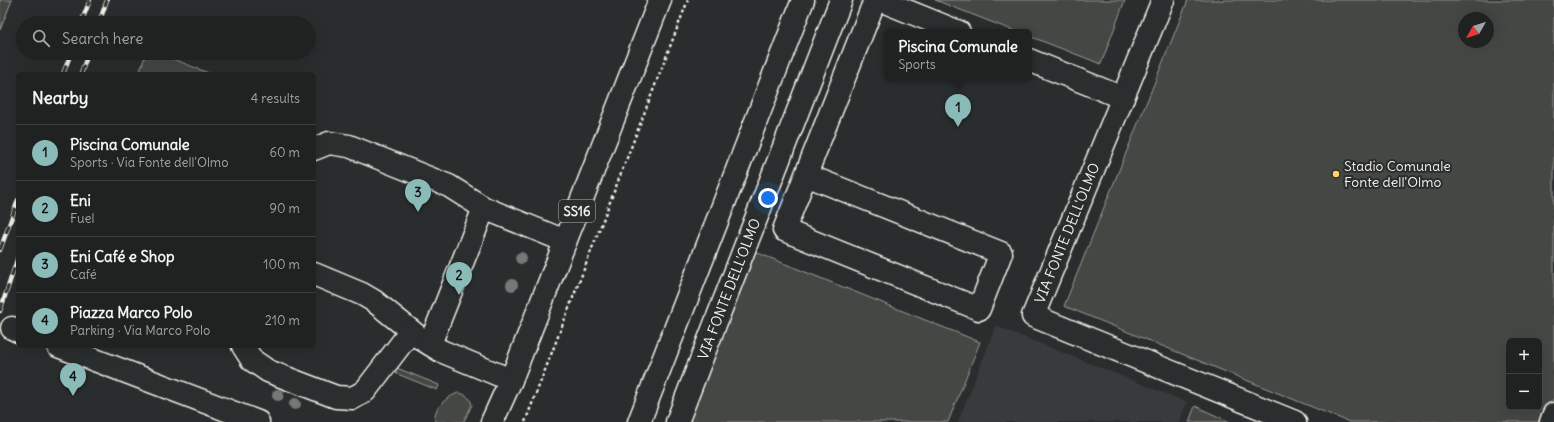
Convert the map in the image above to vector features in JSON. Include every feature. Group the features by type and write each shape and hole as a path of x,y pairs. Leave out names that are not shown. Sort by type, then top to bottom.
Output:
{"street":[{"name":"SS16","path":"492,422 511,380 660,0"},
{"path":"639,422 803,0"},
{"name":"VIA FONTE DELL'OLMO","path":"677,422 841,0"},
{"path":"784,230 875,0"},
{"path":"880,0 952,29"},
{"name":"VIA FONTE DELL'OLMO","path":"1163,0 1033,316 1295,422"},
{"path":"1032,61 1123,98"},
{"path":"316,132 449,186 484,208 565,241"},
{"path":"316,149 329,143 349,146"},
{"path":"756,219 979,308 1001,253 806,175"},
{"path":"430,344 484,208"},
{"path":"316,275 362,294 374,301 430,344 448,354 511,380"},
{"path":"244,348 252,360 268,370 336,397 353,398 365,391 411,330"},
{"path":"63,348 258,422"},
{"path":"1551,422 1554,414"}],"path":[{"path":"525,422 688,0"}],"shaded area":[{"path":"0,0 12,0 0,30"},
{"path":"935,0 1125,0 1101,64 1032,37 1032,29 1009,29"},
{"name":"Stadio Comunale Fonte dell'Olmo","path":"1188,0 1554,0 1554,397 1544,422 1349,422 1064,306"},
{"path":"144,60 176,60 206,72 140,72"},
{"path":"753,251 980,342 948,422 685,422"},
{"path":"996,326 1187,402 1179,422 958,422"},
{"path":"387,364 439,385 437,390 385,369"},
{"path":"458,393 467,396 472,405 464,421 435,422 436,412 441,404 449,397"},
{"path":"1195,406 1230,422 1189,422"}],"railway":[{"path":"84,16 90,0"},
{"path":"101,16 107,0"},
{"path":"64,72 68,60"},
{"path":"82,72 86,60"},
{"path":"0,250 16,206"},
{"path":"0,311 16,263"}],"place":[{"name":"Piscina Comunale","path":"958,127"},
{"name":"Stadio Comunale Fonte dell'Olmo","path":"1336,174"},
{"name":"Eni Café e Shop","path":"418,212"},
{"name":"Eni","path":"459,295"},
{"name":"Piazza Marco Polo","path":"73,396"}]}
